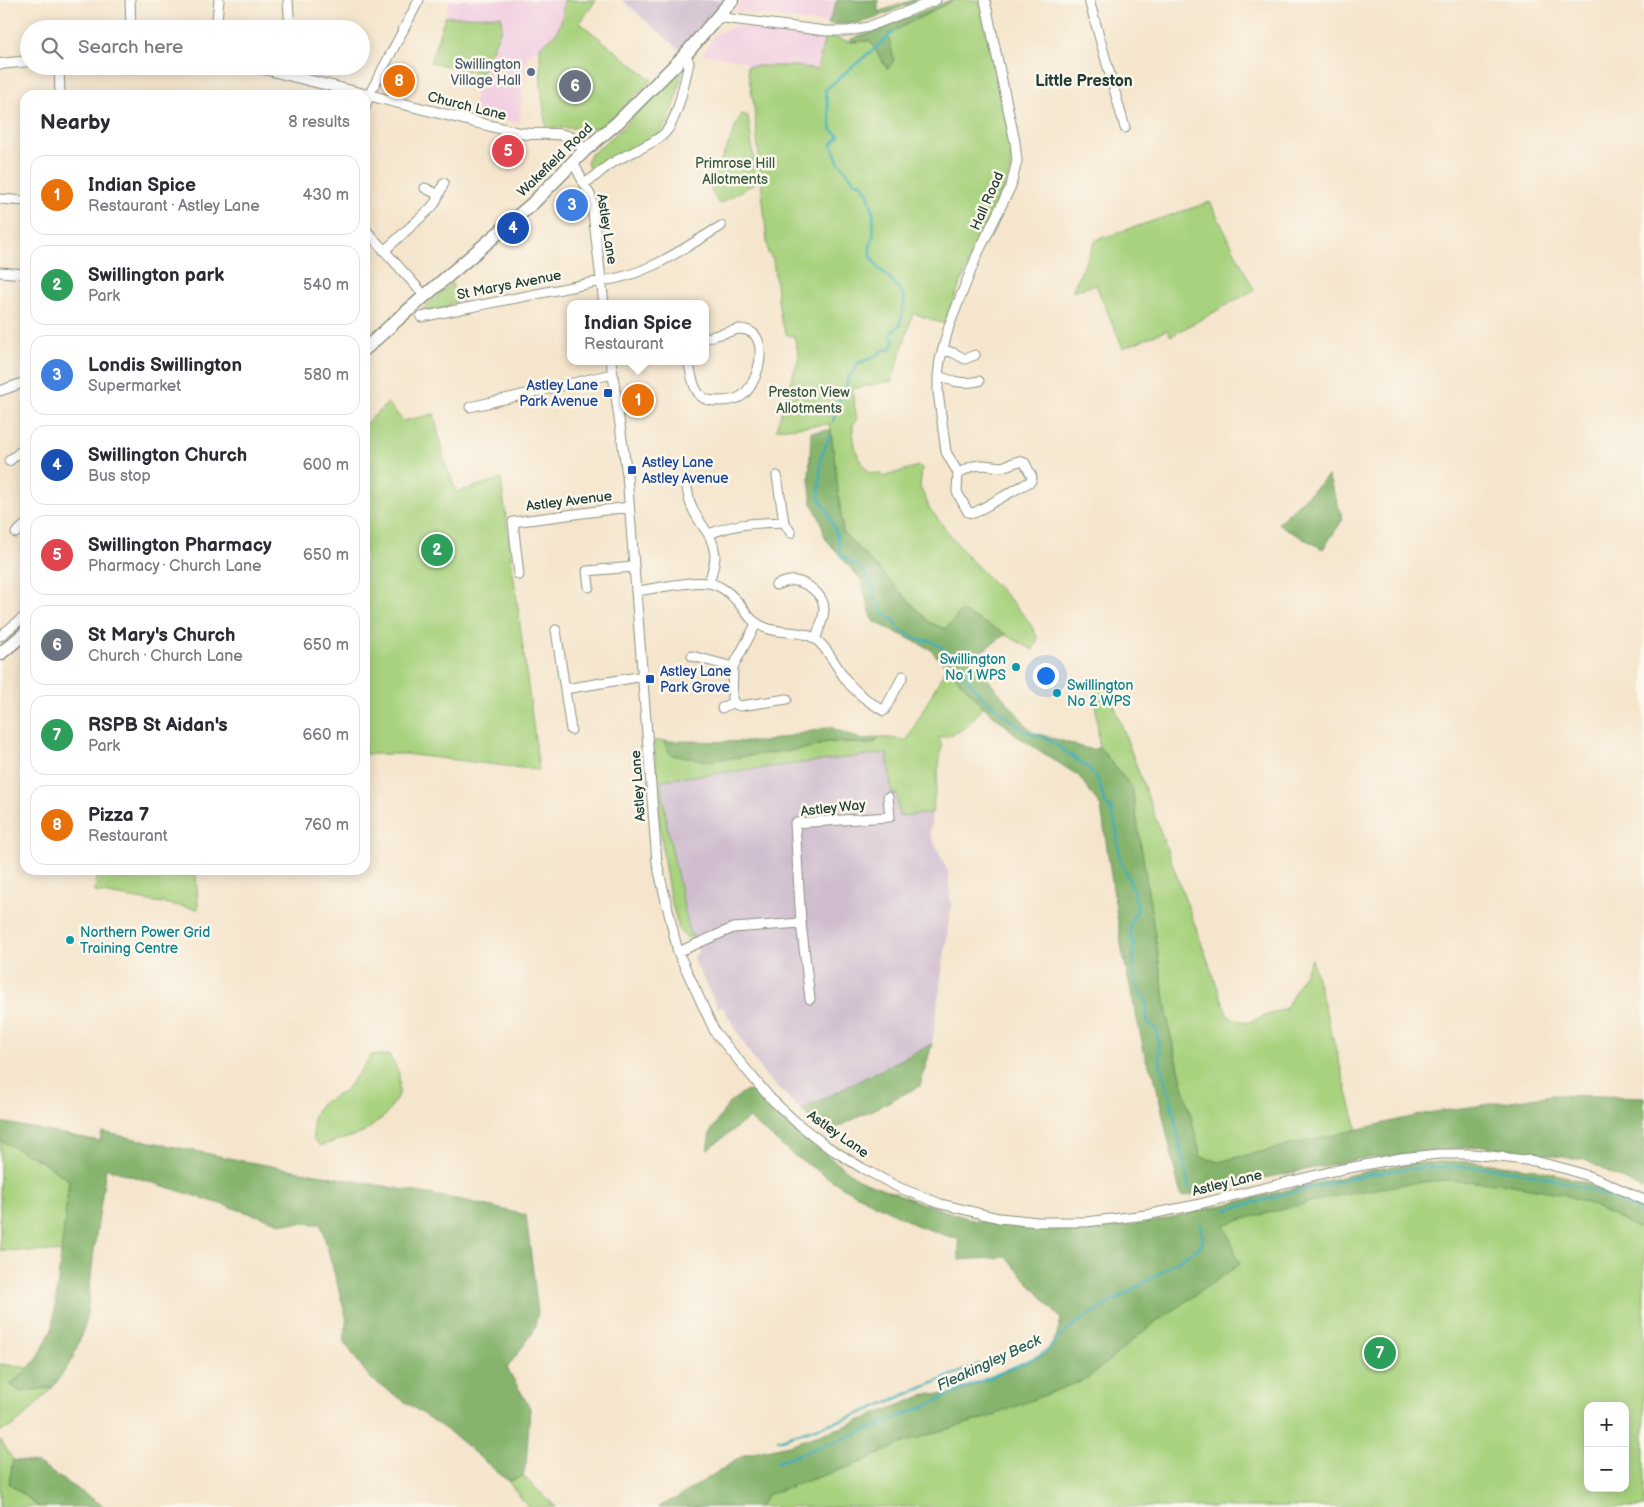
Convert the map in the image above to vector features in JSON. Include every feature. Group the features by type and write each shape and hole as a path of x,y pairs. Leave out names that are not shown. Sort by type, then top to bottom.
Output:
{"main road":[{"name":"Wakefield Road","path":"370,345 412,316 425,296 533,203 585,150 618,122 684,56 732,0"},
{"path":"0,654 20,637"}],"street":[{"path":"130,0 131,20"},
{"path":"217,20 219,0"},
{"path":"288,0 289,20"},
{"path":"370,93 419,0"},
{"path":"716,17 826,31 848,31 868,27 936,0"},
{"name":"Hall Road","path":"958,473 946,452 938,392 938,376 949,326 961,294 977,255 1011,186 1016,168 1016,142 984,0"},
{"path":"1089,0 1125,128"},
{"path":"584,184 592,180 612,163 660,137 668,129 678,106 689,63 684,56"},
{"path":"0,64 20,62"},
{"path":"59,75 60,90"},
{"name":"Church Lane","path":"286,75 348,90"},
{"name":"Church Lane","path":"370,95 519,133 529,135 560,135 573,139 585,150"},
{"name":"Astley Lane","path":"573,162 591,198 603,300"},
{"path":"384,251 430,209 444,183"},
{"path":"425,188 439,195"},
{"path":"0,199 20,201"},
{"name":"St Marys Avenue","path":"412,316 619,279 655,265 721,226"},
{"path":"370,236 425,296"},
{"path":"0,272 20,274"},
{"path":"689,365 696,390 703,398 708,400 735,399 746,393 750,388 759,360 758,344 754,335 745,329 739,329 709,337"},
{"path":"943,350 965,359 975,355"},
{"name":"Astley Lane","path":"611,365 627,475 657,863 678,952 716,1032 752,1077 797,1123 828,1147 900,1188 941,1204 999,1218 1038,1222 1113,1220 1191,1206 1370,1163 1401,1158 1456,1154 1508,1157 1535,1161 1600,1180 1644,1200"},
{"path":"470,407 612,374"},
{"path":"938,376 958,382 979,381"},
{"path":"0,391 20,384"},
{"path":"9,461 20,452"},
{"path":"1019,461 1025,464 1032,477 1031,481 972,513 967,510 956,492 958,473 973,466 1002,467 1019,461"},
{"path":"777,476 784,522 791,533"},
{"path":"686,480 691,506 709,534 715,558 709,583"},
{"name":"Astley Avenue","path":"519,575 512,522 629,508"},
{"path":"709,534 744,524 784,522"},
{"path":"16,533 20,529"},
{"path":"589,587 587,571 634,567"},
{"path":"776,585 789,581 798,582 817,592 821,597 824,610 815,639"},
{"path":"636,591 695,583 709,583 724,590 734,598 756,624 770,630 804,634 815,639 824,647 845,679 857,693 883,713 904,676"},
{"path":"0,636 20,620"},
{"path":"756,624 733,667 731,696 733,702 740,706 787,699"},
{"path":"556,630 571,730"},
{"path":"692,656 733,667"},
{"path":"565,689 644,676"},
{"path":"722,708 733,702"},
{"name":"Astley Way","path":"810,999 801,923 795,824 890,817 888,797"},
{"path":"678,952 733,928 801,923"}],"shaded area":[{"path":"450,0 564,0 562,20 558,31 549,40 527,55 519,123 471,114 481,74 430,62"},
{"path":"622,0 723,0 680,50"},
{"path":"742,0 837,0 828,24 738,12 736,8"},
{"path":"736,26 825,36 817,70 796,66 747,66 745,61 702,54 716,34"},
{"path":"887,753 892,793 896,793 899,815 932,813 930,833 948,872 951,907 932,1044 801,1110 767,1077 751,1055 722,1006 718,1008 695,963 693,958 698,952 693,935 690,935 667,826 661,780"}],"green space":[{"path":"564,0 596,0 580,23 652,80 602,128 546,128 541,87 540,46 552,37 559,27"},
{"path":"837,0 878,0 878,12 913,0 919,0 871,20 851,24 828,24"},
{"name":"Preston View Allotments","path":"954,0 979,0 1012,146 1010,171 1005,186 972,255 944,324 913,313 892,381 852,389 857,420 853,424 854,437 856,451 862,463 871,473 882,474 883,477 918,466 922,468 920,487 930,509 967,556 1028,620 1038,638 1033,650 961,611 946,629 930,623 843,532 830,424 776,429 799,356 794,336 787,335 781,321 773,260 768,253 754,106 747,66 796,66 817,70 825,36 851,42 870,41 887,69 894,60 888,34"},
{"path":"954,0 888,34 894,60 888,69 870,41 851,42 851,39"},
{"path":"501,16 502,27 481,74 430,62 445,17"},
{"path":"684,65 674,107 668,123 658,135 606,162 594,172 592,171 587,163 589,156 616,134"},
{"name":"Primrose Hill Allotments","path":"741,114 748,116 757,182 719,204 704,179 722,158"},
{"path":"1210,202 1254,290 1171,336 1167,330 1123,348 1096,285 1072,291 1096,240"},
{"path":"452,283 457,302 449,304 450,307 419,312"},
{"path":"388,403 403,421 434,414 445,464 457,492 501,479 539,770 405,754 370,754 370,419"},
{"path":"831,430 843,532 930,623 946,629 961,611 1006,634 971,659 1032,732 1092,750 1099,747 1132,788 1170,1033 1201,1157 1218,1162 1428,1113 1553,1095 1644,1097 1644,1190 1585,1160 1483,1146 1360,1159 1210,1189 1182,1197 1154,1075 1146,1060 1122,950 1101,807 1079,776 1020,738 983,706 930,649 873,621 861,580 825,538 821,521 812,504 809,479 811,432"},
{"path":"1328,476 1343,519 1323,549 1278,523"},
{"path":"947,666 983,706 965,728 954,734 938,738 942,745 932,813 899,816 897,794 892,794 887,753 661,780 667,826 690,935 693,935 694,938 686,937 680,932 670,898 664,861 654,741 663,741 671,755 811,748 827,742 869,744 875,742 878,737 907,740"},
{"path":"1105,680 1228,1016 1246,1023 1286,1008 1312,959 1357,1130 1218,1162 1201,1157 1170,1033 1132,788 1099,747 1095,692"},
{"path":"830,727 863,740 878,737 876,742 870,744 827,742 811,748 707,761 671,755 663,741 763,742"},
{"path":"97,875 196,875 198,909 95,892"},
{"path":"932,1044 920,1086 828,1132 801,1110"},
{"path":"372,1055 389,1055 399,1073 399,1094 386,1115 363,1133 320,1146 313,1138 313,1118 320,1104 345,1091"},
{"path":"747,1090 756,1094 803,1137 858,1179 915,1201 976,1221 1027,1227 1098,1229 1152,1222 1372,1170 1402,1165 1473,1162 1535,1169 1598,1187 1644,1209 1644,1231 1594,1206 1563,1194 1507,1184 1442,1180 1340,1195 1224,1224 1240,1264 1146,1329 1088,1378 989,1417 905,1442 857,1464 768,1494 759,1507 658,1507 677,1498 744,1455 789,1445 843,1427 930,1393 947,1395 1046,1354 1057,1335 1061,1319 1006,1257 959,1260 959,1240 916,1225 844,1188 792,1154 749,1118 707,1150 710,1133 729,1103"},
{"path":"0,1122 100,1141 102,1132 244,1161 467,1201 526,1215 538,1313 534,1331 507,1368 530,1408 526,1463 523,1476 508,1481 451,1433 370,1378 344,1342 347,1320 321,1224 281,1223 106,1168 86,1322 72,1360 53,1387 21,1392 11,1385 38,1358 53,1327 69,1180 39,1160 0,1140"},
{"path":"0,1140 39,1160 69,1180 62,1252 0,1250"},
{"path":"1440,1162 1494,1164 1545,1172 1570,1179 1595,1187 1644,1209 1644,1507 759,1507 768,1494 857,1464 905,1442 1088,1378 1146,1329 1216,1207 1372,1170"},
{"path":"0,1364 28,1368 11,1384 21,1392 53,1387 21,1419 7,1429 0,1431"},
{"path":"0,1439 13,1460 9,1483 39,1507 0,1507"},
{"path":"13,1460 37,1463 105,1507 39,1507 9,1483"},
{"path":"523,1476 556,1507 528,1507 508,1481"}],"waterway":[{"path":"833,421 839,400 844,395 848,377 853,373 856,364 876,356 883,350 891,349 895,340 891,338 892,332 900,325 905,298 877,266 870,252 874,222 872,208 862,183 855,182 838,161 832,144 839,136 832,130 825,90 893,33"},
{"path":"830,436 821,457 819,498 827,510 836,532 841,556 862,569 875,590 874,599 880,604 883,613 895,621 899,629 919,640 931,641 944,649 980,695 1026,732 1045,737 1089,768 1099,782 1105,804 1111,808 1117,832 1119,858 1131,884 1138,909 1131,921 1130,935 1134,944 1133,974 1136,976 1137,989 1146,1000 1147,1021 1157,1030 1161,1068 1169,1092 1189,1188"},
{"path":"1225,1210 1332,1182 1376,1173 1430,1167 1461,1167 1525,1173 1556,1180 1616,1200 1644,1214"},
{"name":"Fleakingley Beck","path":"777,1462 881,1425 1047,1351 1055,1341 1077,1322 1154,1277 1200,1246 1203,1242 1201,1224"},
{"path":"778,1440 857,1415 979,1364"}],"place":[{"name":"Swillington Village Hall","path":"531,72"},
{"name":"Pizza 7","path":"399,81"},
{"name":"St Mary's Church","path":"575,86"},
{"name":"Swillington Pharmacy","path":"508,151"},
{"name":"Londis Swillington","path":"572,205"},
{"name":"Swillington Church","path":"513,228"},
{"name":"Astley Lane Park Avenue","path":"608,393"},
{"name":"Indian Spice","path":"638,400"},
{"name":"Astley Lane Astley Avenue","path":"632,470"},
{"name":"Swillington park","path":"437,550"},
{"name":"Swillington No 1 WPS","path":"1016,667"},
{"name":"Astley Lane Park Grove","path":"650,679"},
{"name":"Swillington No 2 WPS","path":"1057,693"},
{"name":"Northern Power Grid Training Centre","path":"70,940"},
{"name":"RSPB St Aidan's","path":"1380,1353"}],"district":[{"name":"Little Preston","path":"1084,81"}]}
